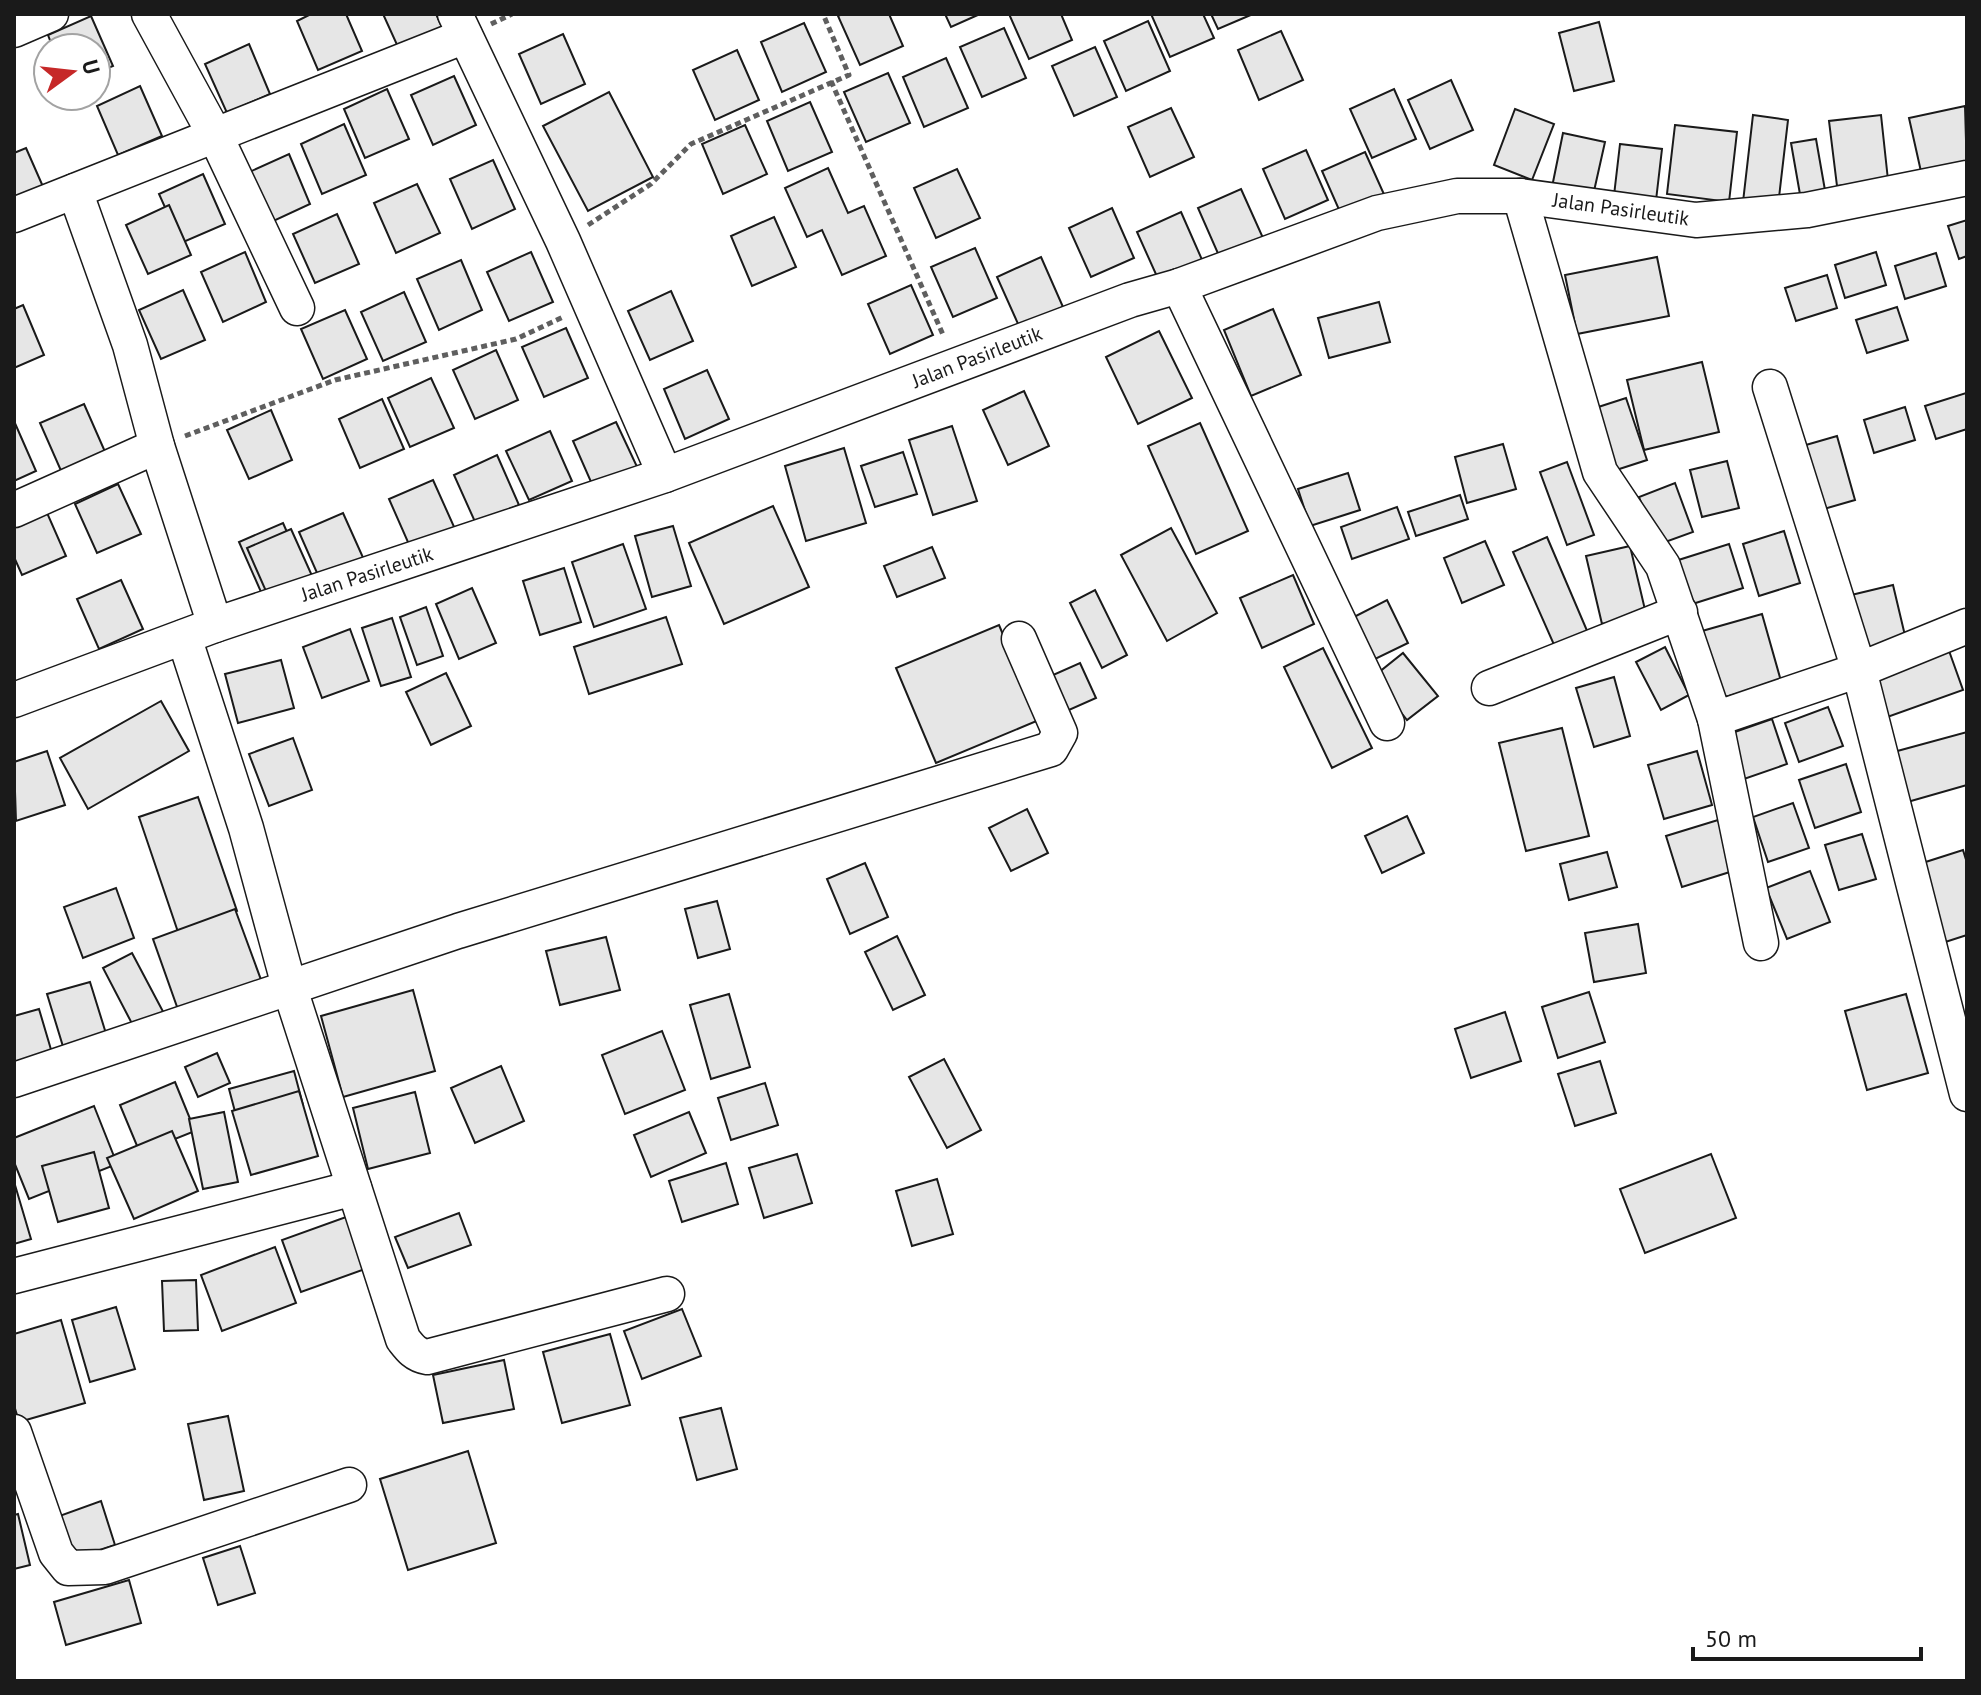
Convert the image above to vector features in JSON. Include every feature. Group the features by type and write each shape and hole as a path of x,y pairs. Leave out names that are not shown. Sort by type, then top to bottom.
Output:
{"street":[{"path":"14,30 51,14"},
{"path":"149,14 215,135 297,308"},
{"path":"14,215 215,135 460,25 563,241 588,306 665,475"},
{"name":"Jalan Pasirleutik","path":"14,700 199,631 665,475 1130,300 1179,286 1377,213 1457,196 1520,196 1696,220 1807,210 1967,178"},
{"path":"75,191 130,345 157,446 246,828 289,986 403,1339 418,1356 427,1357 667,1294"},
{"path":"1520,196 1600,472 1663,566 1715,719 1761,943"},
{"path":"1179,286 1387,723"},
{"path":"1770,387 1859,670 1967,1094"},
{"path":"14,510 157,446"},
{"path":"1489,688 1680,612"},
{"path":"1715,719 1859,670 1967,626"},
{"path":"14,1080 289,986 1051,749 1060,733 1019,639"},
{"path":"14,1276 354,1188"},
{"path":"14,1432 56,1553 68,1568 105,1567 349,1485"}],"path":[{"path":"563,241 651,184 691,144 849,75 823,14"},
{"path":"831,81 956,365"},
{"path":"157,446 335,380 516,339 588,306"}],"building":[{"path":"311,14 346,14 362,51 318,70 297,21"},
{"path":"383,14 436,14 442,27 398,47"},
{"path":"889,14 903,46 860,65 838,16"},
{"path":"945,14 980,14 951,27"},
{"path":"1009,14 1061,14 1072,40 1029,59"},
{"path":"1151,14 1203,14 1214,38 1170,57"},
{"path":"1211,14 1253,14 1218,29"},
{"path":"91,16 98,32 55,32"},
{"path":"1148,21 1170,71 1126,91 1104,41"},
{"path":"1599,22 1614,81 1574,91 1559,33"},
{"path":"804,23 826,72 782,92 761,42"},
{"path":"1004,28 1026,78 982,97 960,47"},
{"path":"1281,31 1303,80 1259,100 1238,50"},
{"path":"563,34 585,84 541,104 519,54"},
{"path":"249,44 270,94 227,113 205,64"},
{"path":"1095,47 1117,97 1074,116 1052,66"},
{"path":"737,50 759,100 715,120 693,70"},
{"path":"946,58 968,108 924,127 903,77"},
{"path":"888,73 910,123 866,142 844,92"},
{"path":"454,76 476,125 433,145 411,95"},
{"path":"1451,80 1473,130 1430,149 1408,100"},
{"path":"140,86 162,136 118,155 100,112 112,112 112,99"},
{"path":"387,89 409,139 365,158 344,109"},
{"path":"1394,89 1416,139 1372,158 1350,109"},
{"path":"609,92 653,177 588,211 543,126"},
{"path":"810,102 832,152 788,171 767,121"},
{"path":"1965,106 1967,175 1924,185 1909,118"},
{"path":"1171,108 1194,157 1150,177 1128,127"},
{"path":"1515,109 1554,124 1532,180 1494,165"},
{"path":"1753,115 1788,120 1778,206 1743,202"},
{"path":"1881,115 1888,180 1837,186 1829,121"},
{"path":"344,124 366,175 322,194 301,144"},
{"path":"745,125 767,174 723,194 702,144"},
{"path":"1675,125 1737,132 1729,202 1667,194"},
{"path":"1563,133 1605,142 1592,200 1551,192"},
{"path":"1816,139 1826,196 1801,200 1791,143"},
{"path":"1620,144 1662,149 1655,209 1613,204"},
{"path":"26,148 48,198 14,212 14,153"},
{"path":"1306,150 1328,200 1285,219 1263,169"},
{"path":"1365,152 1387,201 1344,221 1322,171"},
{"path":"289,154 310,204 267,224 245,174"},
{"path":"493,160 515,209 472,229 450,179"},
{"path":"828,168 848,213 864,206 886,256 842,275 822,230 807,237 785,188"},
{"path":"957,169 980,218 936,238 914,188"},
{"path":"203,174 225,224 181,243 159,194"},
{"path":"417,184 440,233 396,253 374,203"},
{"path":"1241,189 1263,238 1220,258 1198,208"},
{"path":"169,205 191,255 148,274 126,225"},
{"path":"1112,208 1134,258 1091,277 1069,228"},
{"path":"1181,212 1203,262 1159,281 1137,232"},
{"path":"337,214 359,264 315,283 293,234"},
{"path":"774,217 796,267 752,286 731,236"},
{"path":"1967,220 1967,256 1959,259 1948,226"},
{"path":"975,248 997,298 953,317 931,267"},
{"path":"245,252 266,302 223,322 201,272"},
{"path":"531,252 553,302 509,321 487,272"},
{"path":"1876,252 1886,285 1845,298 1835,265"},
{"path":"1936,253 1946,286 1905,299 1895,266"},
{"path":"1041,257 1063,307 1019,326 997,277"},
{"path":"1657,257 1669,316 1577,334 1565,275"},
{"path":"461,260 482,310 439,330 417,279"},
{"path":"1827,275 1837,308 1796,321 1785,288"},
{"path":"911,285 933,335 890,354 868,304"},
{"path":"183,290 205,340 161,359 139,310"},
{"path":"671,291 693,341 650,360 628,311"},
{"path":"404,292 426,342 383,361 361,312"},
{"path":"1379,302 1390,342 1329,358 1318,318"},
{"path":"23,305 44,355 14,368 14,309"},
{"path":"1897,307 1908,340 1867,353 1856,320"},
{"path":"1273,309 1301,375 1251,396 1224,330"},
{"path":"345,310 367,359 323,379 301,329"},
{"path":"566,328 588,378 544,397 522,347"},
{"path":"1159,331 1192,398 1138,424 1106,357"},
{"path":"496,350 518,400 475,419 453,370"},
{"path":"1702,362 1719,432 1644,450 1627,380"},
{"path":"707,370 729,419 685,439 664,389"},
{"path":"431,378 454,428 410,447 388,398"},
{"path":"1024,391 1049,446 1008,465 983,410"},
{"path":"1966,393 1967,429 1936,439 1925,406"},
{"path":"1626,398 1647,460 1607,473 1586,411"},
{"path":"382,399 404,449 360,468 339,419"},
{"path":"84,404 106,454 62,473 40,423"},
{"path":"1905,407 1915,440 1874,453 1864,420"},
{"path":"271,410 292,460 249,479 227,430"},
{"path":"14,421 36,471 14,481"},
{"path":"616,422 639,471 595,491 573,441"},
{"path":"1200,423 1248,531 1196,554 1148,446"},
{"path":"952,426 977,501 933,515 909,440"},
{"path":"550,431 572,481 529,500 506,451"},
{"path":"1837,436 1855,500 1810,513 1792,449"},
{"path":"1503,444 1516,489 1467,503 1455,457"},
{"path":"844,448 866,523 806,541 785,466"},
{"path":"903,452 917,494 875,507 861,466"},
{"path":"497,455 519,505 476,524 454,475"},
{"path":"1727,461 1739,508 1702,517 1690,470"},
{"path":"1567,462 1594,535 1567,545 1540,472"},
{"path":"1348,473 1360,510 1310,526 1298,489"},
{"path":"433,480 455,529 411,549 389,499"},
{"path":"1675,483 1693,532 1657,545 1639,497"},
{"path":"118,484 141,534 97,553 75,504"},
{"path":"1460,495 1468,519 1416,536 1408,512"},
{"path":"44,506 66,556 22,575 14,557 14,520"},
{"path":"773,506 809,587 724,624 689,543"},
{"path":"1397,507 1409,539 1352,559 1341,527"},
{"path":"343,513 365,562 321,582 299,532"},
{"path":"283,523 305,573 261,592 239,542"},
{"path":"673,526 691,586 652,597 635,536"},
{"path":"1171,528 1217,613 1167,641 1121,555"},
{"path":"291,529 313,578 269,598 247,548"},
{"path":"1784,531 1800,583 1759,596 1743,544"},
{"path":"1547,537 1588,633 1555,647 1513,552"},
{"path":"1485,541 1504,585 1462,603 1444,558"},
{"path":"623,544 646,609 594,627 572,562"},
{"path":"1729,544 1743,588 1683,607 1669,563"},
{"path":"1630,546 1646,614 1602,624 1586,556"},
{"path":"932,547 945,578 897,597 884,566"},
{"path":"564,568 581,622 540,635 523,581"},
{"path":"1293,575 1314,624 1262,648 1240,598"},
{"path":"121,580 143,629 99,649 77,599"},
{"path":"1893,585 1907,644 1861,655 1847,596"},
{"path":"472,588 496,643 459,659 436,604"},
{"path":"1095,590 1127,655 1102,668 1070,603"},
{"path":"1387,600 1408,643 1371,661 1350,619"},
{"path":"426,607 443,656 417,665 400,617"},
{"path":"1762,614 1781,681 1715,700 1695,633"},
{"path":"666,617 682,664 589,694 574,647"},
{"path":"392,618 411,677 381,686 362,628"},
{"path":"999,625 1039,720 936,763 896,668"},
{"path":"350,629 369,681 322,698 303,647"},
{"path":"1665,647 1689,695 1661,710 1636,662"},
{"path":"1323,648 1372,748 1332,768 1284,667"},
{"path":"1948,648 1963,690 1879,720 1864,677"},
{"path":"1403,653 1438,696 1407,720 1373,677"},
{"path":"281,660 294,708 238,723 225,674"},
{"path":"1080,663 1096,698 1060,714 1044,679"},
{"path":"446,673 471,726 431,745 406,692"},
{"path":"1614,677 1630,736 1594,747 1576,688"},
{"path":"161,701 189,751 88,809 60,758"},
{"path":"1828,707 1843,746 1799,762 1785,723"},
{"path":"1772,719 1787,764 1744,779 1729,734"},
{"path":"1562,728 1589,836 1526,851 1499,743"},
{"path":"1967,732 1967,785 1904,803 1890,753"},
{"path":"293,738 312,790 269,806 249,754"},
{"path":"47,751 65,805 16,821 14,762"},
{"path":"1697,751 1712,805 1664,819 1648,765"},
{"path":"1846,764 1861,812 1815,828 1799,780"},
{"path":"198,797 237,911 178,932 139,817"},
{"path":"1793,803 1809,848 1768,862 1753,817"},
{"path":"1027,809 1048,853 1011,871 989,828"},
{"path":"1407,816 1424,853 1382,873 1365,836"},
{"path":"1718,820 1733,871 1682,887 1666,836"},
{"path":"1862,834 1876,879 1839,890 1825,845"},
{"path":"1963,850 1967,863 1967,935 1936,945 1910,867"},
{"path":"1607,852 1617,887 1569,900 1560,864"},
{"path":"865,863 888,917 850,934 827,879"},
{"path":"1810,871 1830,922 1787,939 1766,888"},
{"path":"116,888 134,938 83,958 64,907"},
{"path":"717,901 730,949 698,958 685,909"},
{"path":"235,909 264,988 181,1018 153,939"},
{"path":"1638,924 1646,973 1594,982 1585,933"},
{"path":"897,936 925,995 893,1010 865,952"},
{"path":"606,937 620,990 560,1005 546,951"},
{"path":"132,953 168,1021 139,1037 103,968"},
{"path":"90,982 108,1040 65,1053 47,994"},
{"path":"413,990 435,1071 343,1097 321,1016"},
{"path":"1589,992 1605,1042 1558,1058 1542,1007"},
{"path":"729,994 750,1067 711,1079 690,1005"},
{"path":"1906,994 1928,1073 1867,1090 1845,1011"},
{"path":"39,1009 55,1063 14,1076 14,1016"},
{"path":"1505,1012 1521,1061 1471,1078 1455,1029"},
{"path":"662,1031 685,1090 625,1114 602,1055"},
{"path":"217,1053 230,1083 198,1097 185,1067"},
{"path":"944,1059 981,1130 947,1148 909,1077"},
{"path":"1600,1061 1616,1113 1575,1126 1558,1074"},
{"path":"501,1066 524,1121 475,1143 451,1088"},
{"path":"294,1071 303,1105 238,1123 229,1089"},
{"path":"175,1082 195,1131 140,1153 120,1105"},
{"path":"765,1083 778,1125 731,1140 718,1098"},
{"path":"299,1091 318,1156 251,1175 232,1111"},
{"path":"415,1092 430,1153 368,1169 353,1108"},
{"path":"94,1106 117,1164 29,1199 14,1162 14,1138"},
{"path":"224,1112 238,1182 203,1189 189,1119"},
{"path":"689,1112 706,1153 651,1177 634,1135"},
{"path":"172,1131 198,1191 134,1219 107,1158"},
{"path":"94,1152 109,1208 58,1222 42,1166"},
{"path":"797,1154 812,1203 764,1218 749,1168"},
{"path":"1711,1154 1736,1218 1645,1253 1620,1189"},
{"path":"726,1163 738,1204 682,1222 669,1181"},
{"path":"937,1179 953,1234 912,1246 896,1191"},
{"path":"14,1186 31,1239 14,1244"},
{"path":"459,1213 471,1245 408,1268 395,1237"},
{"path":"346,1217 365,1269 301,1292 282,1240"},
{"path":"275,1247 296,1303 222,1331 201,1275"},
{"path":"196,1280 198,1330 164,1331 162,1281"},
{"path":"116,1307 135,1369 90,1382 72,1320"},
{"path":"682,1309 701,1356 642,1379 624,1331"},
{"path":"61,1320 85,1403 19,1422 14,1405 14,1334"},
{"path":"610,1334 630,1405 562,1423 543,1352"},
{"path":"504,1360 514,1409 443,1423 433,1375"},
{"path":"721,1408 737,1469 697,1480 680,1418"},
{"path":"228,1416 244,1491 204,1500 188,1424"},
{"path":"468,1451 496,1543 408,1570 380,1479"},
{"path":"101,1501 115,1545 66,1561 51,1519"},
{"path":"18,1514 30,1565 14,1569 14,1515"},
{"path":"240,1546 255,1593 218,1605 203,1558"},
{"path":"129,1580 141,1623 66,1645 54,1602"}]}
